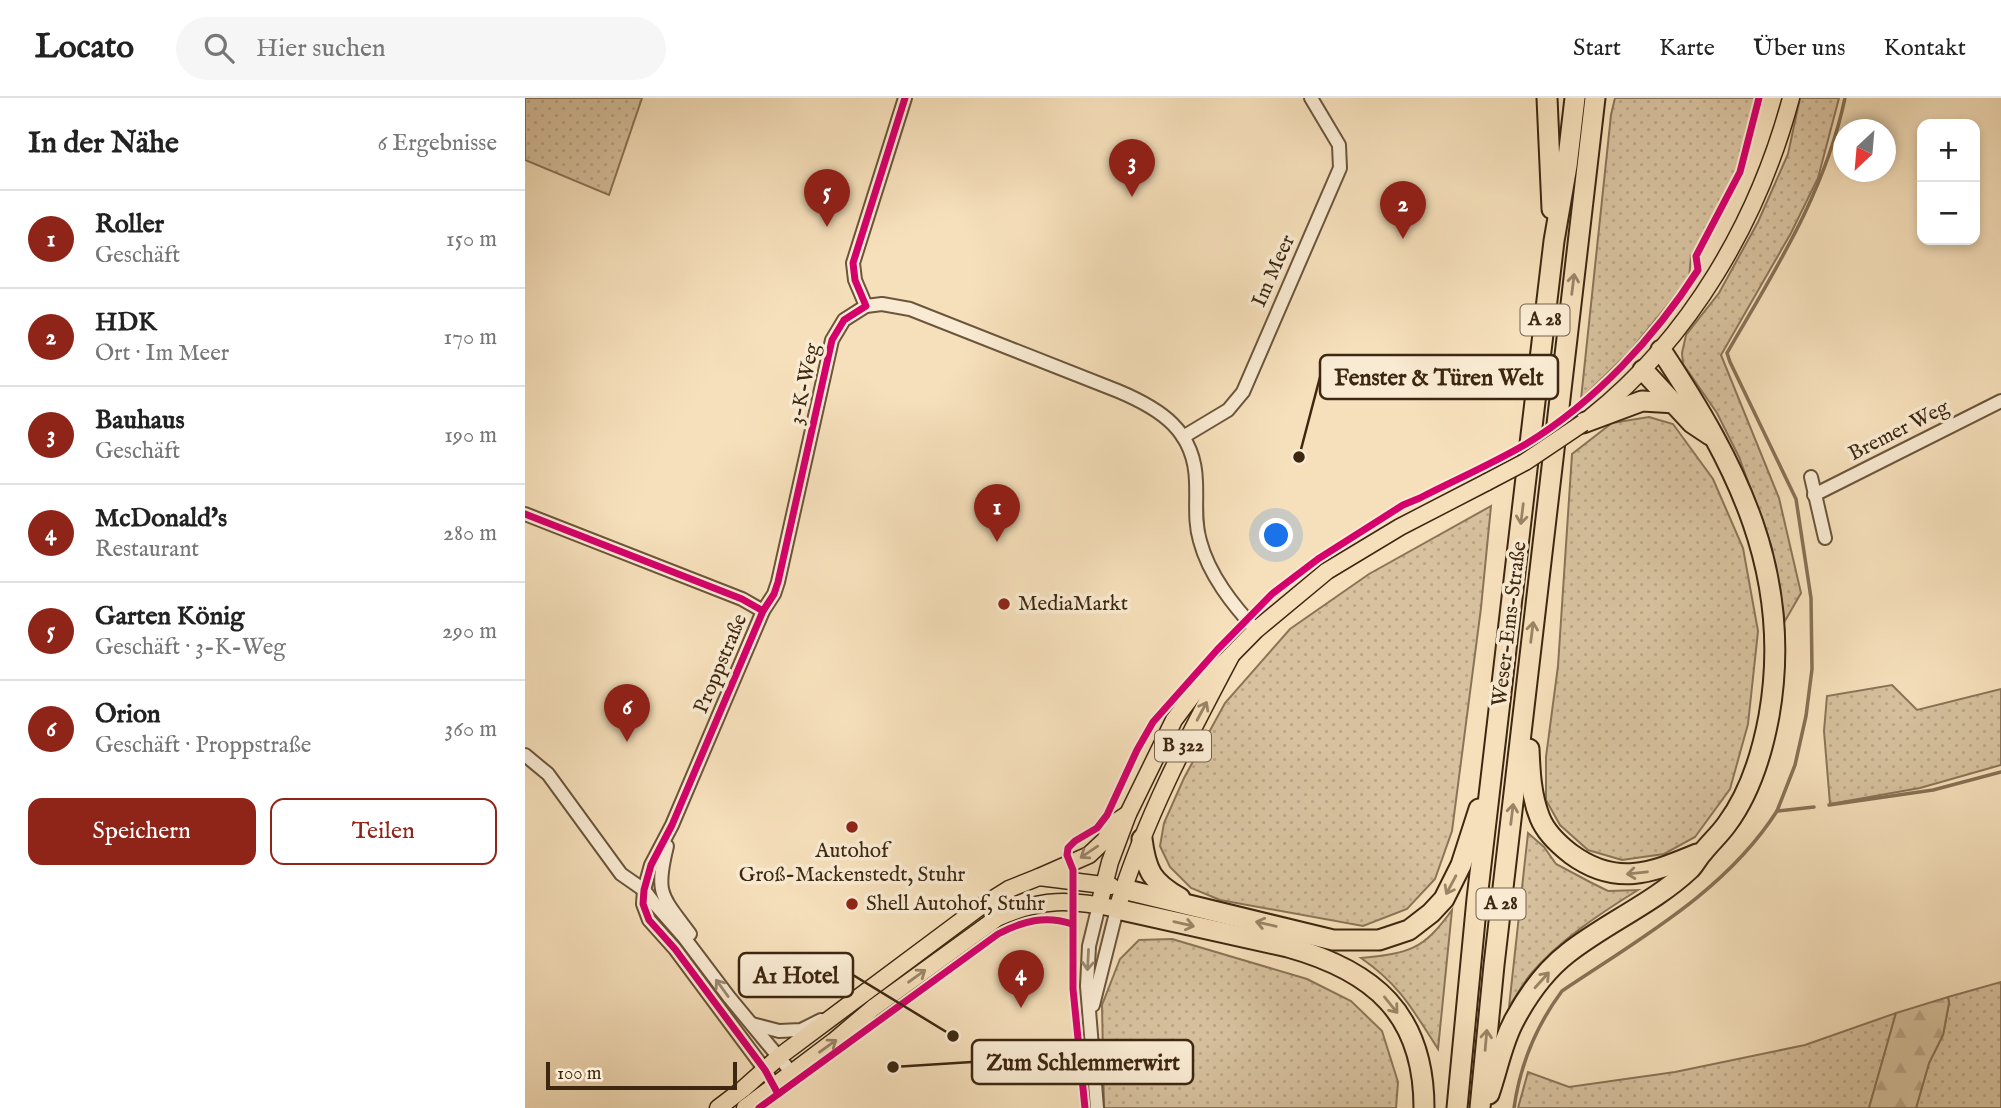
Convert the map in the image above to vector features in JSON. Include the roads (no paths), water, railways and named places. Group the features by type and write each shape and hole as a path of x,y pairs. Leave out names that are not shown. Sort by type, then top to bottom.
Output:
{"highway":[{"path":"1547,98 1554,241"},
{"path":"1554,241 1575,98"},
{"path":"1590,146 1595,98"},
{"path":"1590,146 1606,98"},
{"name":"Weser-Ems-Straße","path":"1482,1108 1493,965 1590,146"},
{"name":"Weser-Ems-Straße","path":"1457,1108 1476,899 1554,241"},
{"path":"1482,1108 1496,1076 1509,1032 1538,984 1567,954 1676,881 1693,866 1727,825 1749,787 1765,738 1776,657 1776,629 1768,570 1752,519 1731,467 1702,413 1661,350"},
{"path":"1643,370 1692,423 1715,439"},
{"path":"1583,423 1642,401 1676,403"},
{"path":"1524,700 1530,781 1534,797 1540,818 1561,846 1595,868 1617,875 1658,870 1702,853"},
{"path":"1123,889 1333,940 1379,940 1409,930 1444,899 1454,881 1492,775"},
{"path":"1142,839 1150,875 1167,893 1178,897 1185,905"},
{"path":"1108,907 1289,947 1352,971 1376,987 1392,1004 1404,1023 1415,1045 1424,1084 1425,1108"}],"main road":[{"name":"B 322","path":"1108,907 1104,884 1128,814 1174,720 1195,692 1256,631 1310,584 1364,547 1525,462 1583,423 1643,370 1704,293 1752,209 1791,98"},
{"name":"B 322","path":"1108,907 1123,889 1176,759 1231,656"},
{"path":"718,1108 780,1056 977,909 1009,889 1089,855 1114,823 1128,814"},
{"path":"1039,877 1104,884 1123,889"},
{"path":"745,1108 873,1008 997,918 1019,908 1061,901 1108,907"}],"street":[{"path":"905,98 853,263 855,280 866,306 882,304 909,309 1127,395 1165,416 1183,437 1193,459 1196,481 1195,516 1206,560 1229,598 1256,631"},
{"name":"Im Meer","path":"1183,437 1228,410 1243,392 1340,168 1339,145 1311,98"},
{"name":"3-K-Weg","path":"763,611 774,594 785,554 832,340 844,320 866,306"},
{"name":"Bremer Weg","path":"1814,495 2001,401"},
{"path":"1811,477 1825,538"},
{"name":"Proppstraße","path":"525,514 742,599 763,611 672,825 651,865 644,890"},
{"path":"525,755 548,774 621,874 644,890 792,1072"},
{"name":"Proppstraße","path":"659,884 672,825"},
{"path":"644,890 659,884 665,899 697,943 695,950"},
{"path":"644,890 643,904 649,920 675,949 774,1086"},
{"path":"1090,1015 1108,907"},
{"path":"1097,1108 1087,986 1089,946 1108,907"},
{"path":"752,1024 779,1031 801,1030 818,1020 829,1020"}],"waterway":[{"path":"1777,811 1795,765 1806,716 1812,669 1811,598 1796,499 1727,353 1812,199 1836,133 1845,98"},
{"path":"1829,805 1933,790 2001,772"},
{"path":"1514,1108 1520,1076 1531,1047 1544,1018 1562,991 1679,912 1707,889 1733,866 1777,811 1814,807"}],"place":[{"name":"Bauhaus","path":"1132,197"},
{"name":"Garten König","path":"827,227"},
{"name":"HDK","path":"1403,239"},
{"name":"Fenster & Türen Welt","path":"1299,457"},
{"name":"Roller","path":"997,542"},
{"name":"MediaMarkt","path":"1004,604"},
{"name":"Orion","path":"627,742"},
{"name":"Autohof Groß-Mackenstedt, Stuhr","path":"852,827"},
{"name":"Shell Autohof, Stuhr","path":"852,904"},
{"name":"McDonald's","path":"1021,1008"},
{"name":"A1 Hotel","path":"953,1036"},
{"name":"Zum Schlemmerwirt","path":"893,1067"}]}
